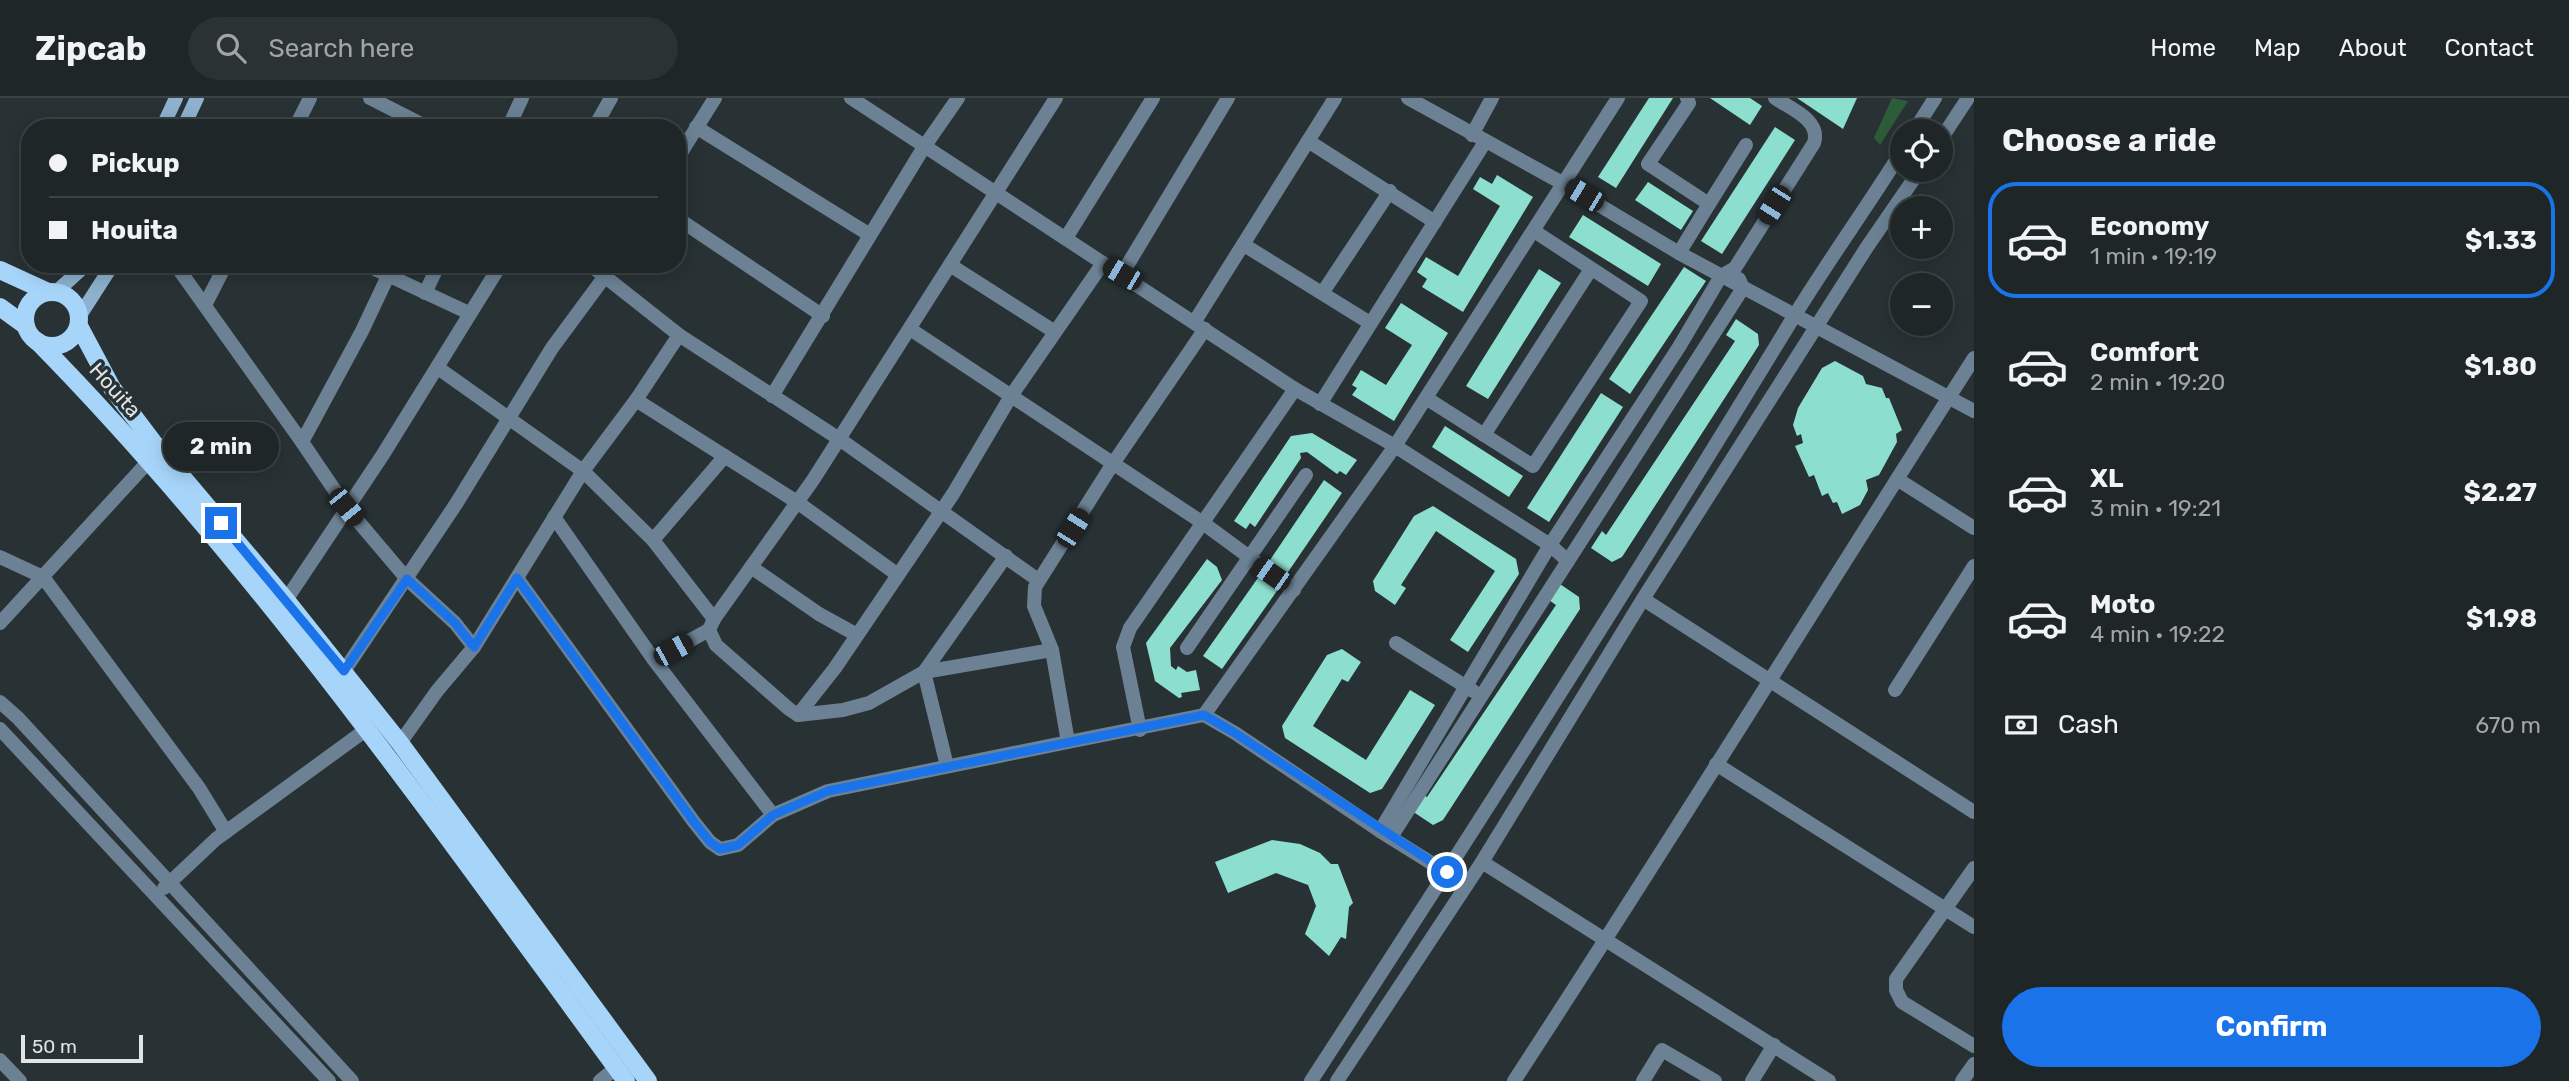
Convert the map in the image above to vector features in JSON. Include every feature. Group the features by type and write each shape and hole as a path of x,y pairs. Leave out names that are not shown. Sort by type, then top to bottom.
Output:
{"main road":[{"path":"166,119 176,98"},
{"path":"187,119 197,98"},
{"path":"0,271 73,300 79,321"},
{"path":"76,273 52,292 32,300 25,317 31,333 44,345 61,344 69,340 108,273"},
{"name":"Houita","path":"0,307 31,333 94,400 350,692"},
{"name":"Houita","path":"79,321 96,362 129,410 344,671 350,692"},
{"path":"350,692 367,729 621,1074"},
{"path":"350,692 400,743 648,1081"}],"street":[{"path":"300,119 310,98"},
{"path":"370,98 411,119"},
{"path":"512,119 522,98"},
{"path":"599,119 611,98"},
{"path":"686,144 715,98"},
{"path":"851,98 1295,389 1395,446 1550,545 1568,561"},
{"path":"772,396 924,148 958,98"},
{"path":"654,660 712,624 797,502 1056,98"},
{"path":"1066,237 1153,98"},
{"path":"1122,274 1227,98"},
{"path":"1068,742 1052,650 1034,606 1035,587 1200,325 1244,245 1335,98"},
{"path":"1408,98 1564,184 1679,253 1974,411"},
{"path":"1320,404 1435,222 1478,138 1492,98"},
{"path":"517,578 710,842 720,849 738,845 773,815 828,791 1204,715 1395,446 1618,98"},
{"path":"1687,98 1689,103 1648,164 1709,204"},
{"path":"1385,834 1550,545 1679,347 1721,276 1735,268 1815,138 1812,123 1775,98"},
{"path":"1922,119 1935,98"},
{"path":"1953,121 1968,98"},
{"path":"696,127 870,235"},
{"path":"1308,141 1435,222"},
{"path":"1679,253 1746,145"},
{"path":"1311,1081 1447,872 1730,424 1795,315 1890,169"},
{"path":"1337,1081 1482,862 1643,599 1912,182"},
{"path":"1323,292 1390,191"},
{"path":"686,224 822,316"},
{"path":"1426,398 1534,466 1641,301 1534,231"},
{"path":"1244,245 1370,323"},
{"path":"798,715 898,575 1011,396 1103,263"},
{"path":"950,265 1055,332"},
{"path":"1735,268 1743,288"},
{"path":"1484,435 1591,269"},
{"path":"182,273 346,507 407,579 455,623 474,647"},
{"path":"205,305 221,273"},
{"path":"382,273 469,313"},
{"path":"425,292 434,273"},
{"path":"286,600 438,368 495,273"},
{"path":"344,671 407,579 552,348 609,273"},
{"path":"614,273 679,335 838,438 942,509 1038,580"},
{"path":"302,442 362,331 388,276"},
{"path":"1385,834 1568,561 1743,288"},
{"path":"910,329 1203,523 1294,590"},
{"path":"400,743 437,691 474,647 583,471 636,400 679,335"},
{"path":"1514,1081 1771,682 1830,582 1974,358"},
{"path":"438,368 583,471 653,540 712,624 716,645 798,715 843,710 869,702 925,672 1052,650"},
{"path":"1140,730 1123,647 1130,628 1295,389"},
{"path":"636,400 797,502 898,575"},
{"path":"653,540 725,456"},
{"path":"0,623 148,462"},
{"path":"1187,648 1306,475"},
{"path":"1898,479 1974,528"},
{"path":"554,517 654,660 773,815"},
{"path":"0,556 43,577 199,788 226,832"},
{"path":"947,766 925,672 1006,556"},
{"path":"1895,690 1974,566"},
{"path":"751,567 819,614 857,635"},
{"path":"1643,599 1905,765 1974,812"},
{"path":"1396,643 1480,695"},
{"path":"0,702 42,744 352,1081"},
{"path":"1204,715 1465,884"},
{"path":"0,729 329,1081"},
{"path":"155,896 226,832 367,729"},
{"path":"27,758 42,744"},
{"path":"1716,764 1974,927"},
{"path":"75,811 90,797"},
{"path":"121,860 135,846"},
{"path":"1482,862 1829,1081"},
{"path":"1974,868 1896,979 1896,990 1902,1002 1974,1046"},
{"path":"1752,1081 1774,1045"},
{"path":"1643,1081 1662,1050 1716,1081"},
{"path":"0,1059 20,1081"},
{"path":"1962,1081 1974,1064"},
{"path":"600,1081 621,1074"}],"green space":[{"path":"1892,98 1908,101 1897,119 1890,119 1890,129 1880,145 1874,138"}],"building":[{"path":"1649,98 1673,98 1616,188 1598,177"},
{"path":"1710,98 1750,98 1762,106 1750,125"},
{"path":"1797,98 1857,98 1843,129"},
{"path":"1775,127 1795,140 1722,254 1701,241"},
{"path":"1497,175 1533,197 1463,312 1422,287 1427,279 1417,272 1426,257 1458,276 1500,206 1473,189 1480,177 1492,184"},
{"path":"1648,182 1693,211 1681,230 1635,200"},
{"path":"1583,215 1661,264 1648,286 1569,237"},
{"path":"1684,267 1706,281 1630,394 1609,379"},
{"path":"1539,269 1561,283 1488,399 1466,386"},
{"path":"1401,303 1448,333 1394,421 1352,395 1357,388 1352,385 1361,370 1386,385 1412,345 1385,328"},
{"path":"1736,319 1758,334 1759,345 1622,557 1612,562 1591,548 1602,531 1606,535 1735,341 1726,335"},
{"path":"1835,361 1863,376 1866,384 1882,388 1902,430 1896,434 1897,442 1879,475 1866,480 1868,490 1860,505 1842,514 1837,502 1833,503 1828,493 1822,496 1814,475 1809,477 1795,446 1803,443 1801,434 1797,436 1793,425 1798,408 1822,368"},
{"path":"1601,393 1623,407 1549,522 1527,508"},
{"path":"1445,426 1523,476 1509,497 1432,447"},
{"path":"1312,433 1357,460 1346,475 1340,471 1337,474 1307,452 1300,453 1301,458 1255,527 1250,523 1246,529 1234,521 1291,436"},
{"path":"1324,480 1342,493 1286,575 1268,563"},
{"path":"1433,506 1516,559 1519,574 1468,652 1450,640 1495,571 1436,531 1401,585 1406,588 1395,605 1375,591 1373,581 1414,516"},
{"path":"1207,559 1217,567 1222,580 1170,648 1171,666 1176,670 1178,666 1187,672 1196,670 1200,690 1181,693 1182,697 1179,698 1155,681 1146,643"},
{"path":"1260,575 1279,588 1222,669 1203,656"},
{"path":"1557,582 1579,597 1580,609 1443,820 1433,825 1412,811 1423,795 1427,797 1556,605 1546,598"},
{"path":"1342,649 1361,662 1348,682 1342,679 1313,726 1366,760 1410,690 1435,705 1382,789 1370,793 1285,738 1282,726 1327,655"},
{"path":"1272,840 1300,844 1320,853 1331,864 1338,864 1353,903 1349,907 1346,939 1341,937 1329,956 1305,934 1316,906 1308,885 1276,873 1228,893 1215,862"}],"route":[{"path":"221,523 344,671 407,579 455,623 474,647 517,578 694,822 710,842 720,849 738,845 773,815 828,791 1204,715 1447,872"}]}
